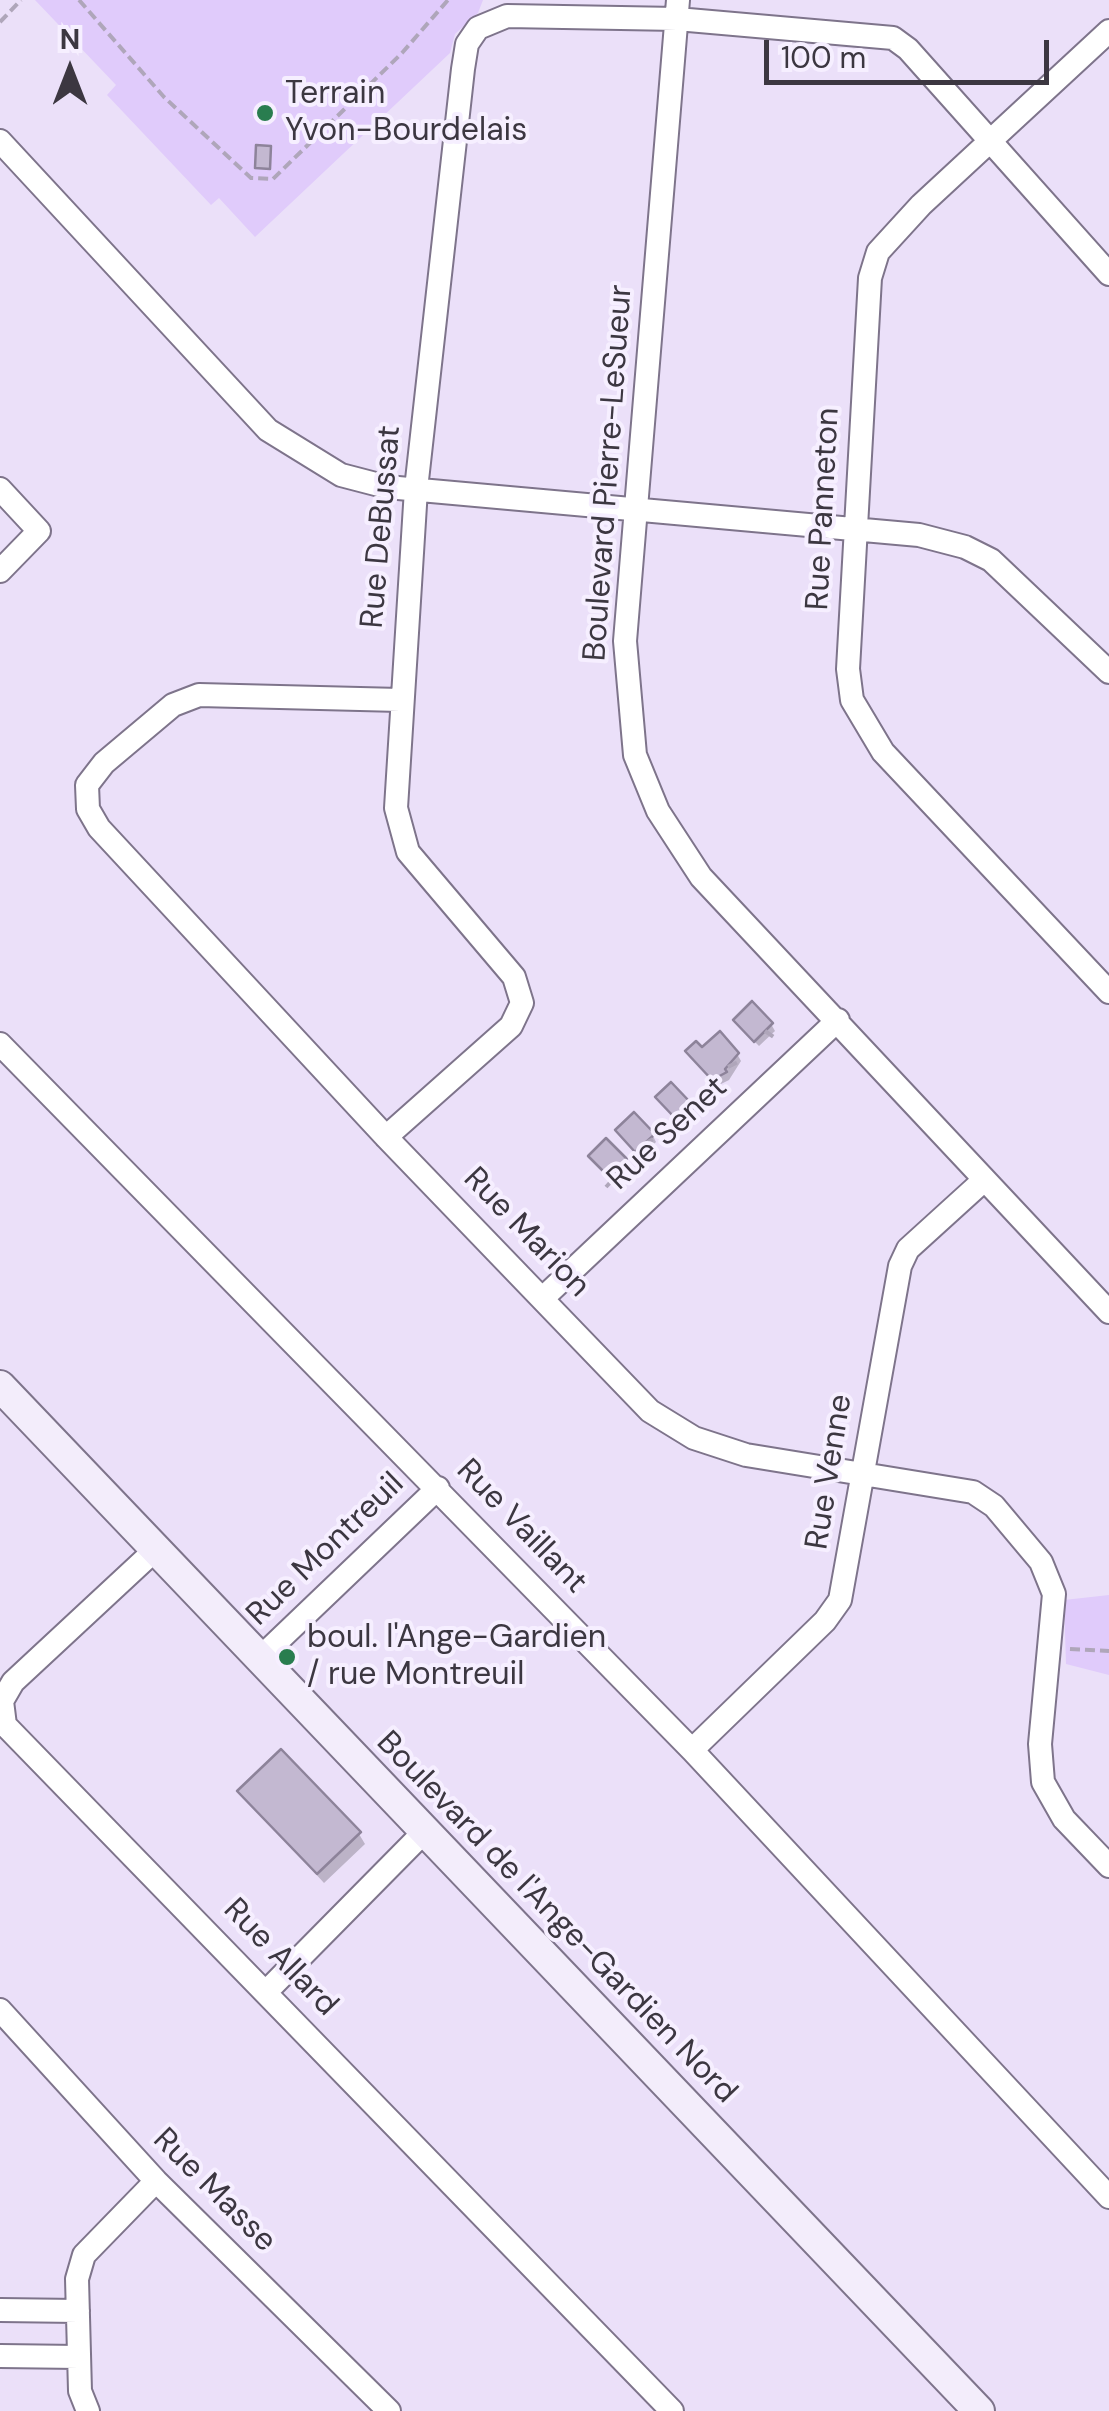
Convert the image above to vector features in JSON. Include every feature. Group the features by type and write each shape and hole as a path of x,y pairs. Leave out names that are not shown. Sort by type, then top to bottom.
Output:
{"main road":[{"name":"Boulevard de l'Ange-Gardien Nord","path":"0,1386 979,2411"}],"street":[{"name":"Rue DeBussat","path":"386,1137 511,1026 522,1003 514,978 408,852 396,808 416,488 466,44 478,28 507,16 678,10 892,38 908,49 1109,274"},
{"name":"Boulevard Pierre-LeSueur","path":"678,10 624,642 636,755 658,811 700,877 1109,1312"},
{"name":"Rue Panneton","path":"1109,31 921,205 878,252 870,278 848,668 852,700 864,728 1109,992"},
{"path":"0,141 268,430 342,475 387,487 856,526 918,535 964,547 991,560 1105,661"},
{"path":"0,488 40,531 0,572"},
{"name":"Rue Marion","path":"400,700 198,696 172,705 104,763 87,785 88,809 99,828 386,1137 650,1411 674,1427 746,1455 973,1492 994,1506 1032,1548 1050,1578 1054,1612 1040,1744 1043,1782 1064,1819 1109,1866"},
{"name":"Rue Senet","path":"544,1298 838,1020"},
{"name":"Rue Vaillant","path":"0,1044 692,1750 1109,2197"},
{"name":"Rue Venne","path":"692,1750 826,1621 840,1600 900,1266 908,1249 984,1180"},
{"name":"Rue Montreuil","path":"259,1659 438,1488"},
{"name":"Rue Allard","path":"154,1551 13,1682 2,1701 4,1725 672,2411"},
{"path":"267,1991 424,1832"},
{"name":"Rue Masse","path":"0,2010 156,2181 389,2411"},
{"path":"88,2411 80,2391 77,2279 84,2254 156,2181"},
{"path":"0,2310 78,2310"},
{"path":"0,2356 80,2357"}],"path":[{"path":"0,22 21,0"},
{"path":"79,0 164,97 251,178 273,179 402,54 448,0"},
{"path":"765,1031 775,1038"},
{"path":"728,1066 740,1061"},
{"path":"685,1106 690,1110 699,1102"},
{"path":"644,1144 663,1134"},
{"path":"606,1186 621,1171 618,1168"},
{"path":"1050,1648 1109,1651"}],"shaded area":[{"path":"35,0 483,0 478,13 455,34 450,53 255,237 219,198 211,205 107,95 116,85"},
{"path":"1109,1595 1109,1675 1066,1664 1064,1600"}],"building":[{"path":"256,145 271,146 270,169 255,168"},
{"path":"752,1001 773,1023 754,1042 733,1020"},
{"path":"720,1031 739,1053 725,1069 727,1072 712,1080 685,1051 696,1041 702,1047"},
{"path":"671,1082 690,1102 674,1117 655,1097"},
{"path":"634,1112 655,1134 635,1152 615,1130"},
{"path":"606,1138 627,1159 609,1177 588,1156"},
{"path":"281,1749 361,1832 317,1874 237,1791"}],"place":[{"name":"Terrain Yvon-Bourdelais","path":"265,113"},
{"name":"boul. l'Ange-Gardien / rue Montreuil","path":"287,1657"}]}
